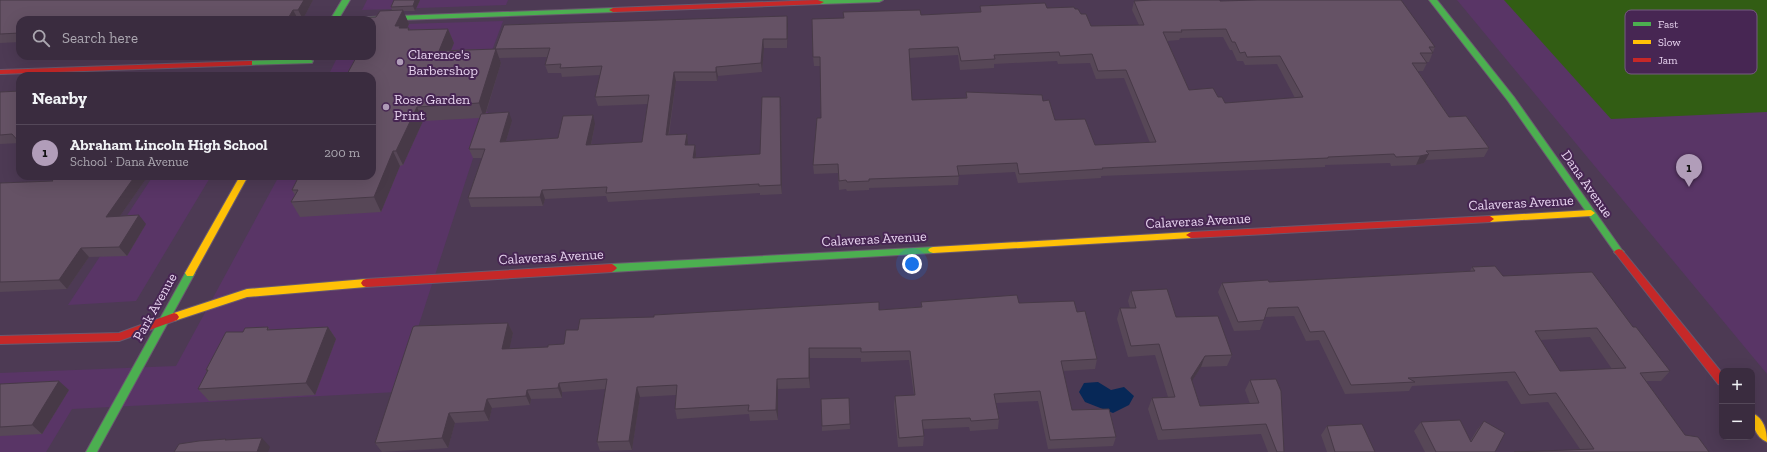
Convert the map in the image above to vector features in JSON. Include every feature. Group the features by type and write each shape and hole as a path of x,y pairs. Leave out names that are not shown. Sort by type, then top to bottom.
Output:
{"street":[{"path":"336,16 346,0"},
{"path":"376,19 879,0"},
{"name":"Dana Avenue","path":"1433,0 1511,99 1591,213 1719,377"},
{"path":"0,72 266,60"},
{"path":"303,71 309,60"},
{"name":"Park Avenue","path":"91,452 242,180"},
{"name":"Calaveras Avenue","path":"0,340 119,337 164,320 247,293 399,280 1591,213"},
{"path":"1755,422 1767,437"}],"shaded area":[{"path":"367,0 508,0 506,5 362,10"},
{"path":"1457,0 1767,0 1767,374"},
{"path":"503,21 469,112 488,112 397,392 72,409 46,452 0,452 0,373 176,366 277,180 376,180 376,72 330,72 336,60 376,60 376,25"},
{"path":"150,180 209,180 136,301 68,305"}],"green space":[{"path":"1504,0 1767,0 1767,112 1611,119"}],"water":[{"path":"1098,382 1111,390 1124,387 1134,396 1129,405 1113,413 1085,402 1079,392 1084,383"}],"building":[{"path":"0,0 304,0 298,10 293,10 289,16 16,16 16,33 0,34"},
{"path":"394,0 415,0 413,6 391,7"},
{"path":"1401,0 1435,47 1429,47 1433,53 1420,53 1427,63 1412,63 1449,117 1466,116 1489,148 1426,151 1429,154 1420,156 1396,157 1394,154 1102,168 1103,169 1019,174 1017,163 957,166 959,176 869,179 869,181 847,182 846,180 839,181 838,164 813,165 817,118 821,118 820,57 813,57 812,19 844,18 843,12 920,10 921,15 981,12 980,6 1045,3 1047,8 1074,7 1075,9 1078,9 1081,14 1086,14 1091,26 1144,25 1134,1","holes":["1226,29 1232,42 1235,42 1240,53 1245,52 1247,57 1280,56 1303,97 1225,103 1222,97 1218,97 1213,88 1189,90 1163,32","958,47 961,61 995,59 994,55 1059,52 1060,56 1092,54 1098,71 1126,70 1156,142 1095,145 1085,119 1055,120 1049,100 1043,101 1042,95 966,92 967,98 912,100 909,49"]},
{"path":"403,10 395,26 400,26 399,28 409,28 408,30 448,29 439,51 496,49 479,103 417,107 396,151 393,151 374,197 291,202 298,190 292,190 297,180 376,180 376,72 348,72 355,60 376,60 376,17 380,11"},
{"path":"787,16 787,39 763,39 761,63 716,67 716,72 674,72 666,135 687,134 685,145 695,145 693,158 760,154 762,97 780,97 781,185 759,186 759,184 606,193 607,187 542,190 540,197 468,198 485,149 469,149 481,114 509,112 500,142 558,138 563,116 593,115 586,145 642,142 649,95 595,97 602,66 560,68 561,64 545,65 550,48 495,49 504,25"},
{"path":"16,91 16,138 12,134 0,135 0,92"},
{"path":"52,180 132,180 106,217 139,215 119,247 81,248 59,280 0,282 0,183 53,181"},
{"path":"1495,266 1503,276 1592,272 1633,327 1636,327 1670,371 1640,373 1685,435 1698,437 1709,452 1514,452 1594,449 1556,393 1529,395 1515,372 1408,378 1415,382 1351,385 1324,331 1310,332 1298,307 1268,308 1264,320 1238,322 1222,283 1268,280 1269,282 1475,271 1472,267","holes":["1597,328 1626,368 1560,371 1535,331"]},
{"path":"1167,289 1176,317 1218,316 1232,355 1205,356 1191,378 1200,406 1259,403 1250,380 1276,379 1281,391 1284,452 1277,452 1266,424 1162,430 1152,398 1175,397 1159,344 1131,346 1120,308 1136,308 1131,291"},
{"path":"1017,295 1019,303 1074,301 1077,312 1085,311 1097,359 1061,361 1072,410 1109,409 1116,437 1050,440 1040,391 994,394 999,419 971,421 970,418 922,420 924,436 899,438 895,396 915,395 910,351 861,352 861,348 809,348 809,378 777,379 776,410 748,411 749,405 675,409 677,385 637,387 629,441 597,442 607,379 559,383 558,388 527,390 526,396 487,399 484,411 449,413 442,438 375,443 413,327 415,326 508,323 502,349 548,347 548,345 564,344 566,330 578,330 580,319 654,317 654,315 879,302 879,310 922,307 921,302"},
{"path":"268,327 267,330 328,327 306,383 198,389 226,332 243,332 245,328"},
{"path":"59,381 32,425 0,427 0,384"},
{"path":"849,398 850,424 822,426 821,399"},
{"path":"1460,420 1471,442 1484,421 1505,433 1495,452 1436,452 1421,422"},
{"path":"1362,424 1375,452 1335,452 1327,426"},
{"path":"262,438 257,452 174,452 179,444 226,439 225,440"}],"traffic: fast":[{"path":"336,16 346,0"},
{"path":"820,2 879,0"},
{"path":"1433,0 1511,99 1619,252"},
{"path":"376,19 613,10"},
{"path":"249,63 309,61"},
{"path":"612,268 933,250"},
{"path":"91,452 190,273"}],"traffic: slow":[{"path":"190,273 242,180"},
{"path":"1490,219 1591,213"},
{"path":"933,250 1191,235"},
{"path":"174,317 247,293 366,283"},
{"path":"1755,422 1767,437"}],"traffic: jam":[{"path":"613,10 820,2"},
{"path":"0,72 249,63"},
{"path":"1191,235 1490,219"},
{"path":"1619,252 1719,377"},
{"path":"366,283 612,268"},
{"path":"0,340 119,337 174,317"}],"place":[{"name":"Clarence's Barbershop","path":"400,62"},
{"name":"Rose Garden Print","path":"386,107"},
{"name":"Abraham Lincoln High School","path":"1689,187"}]}
